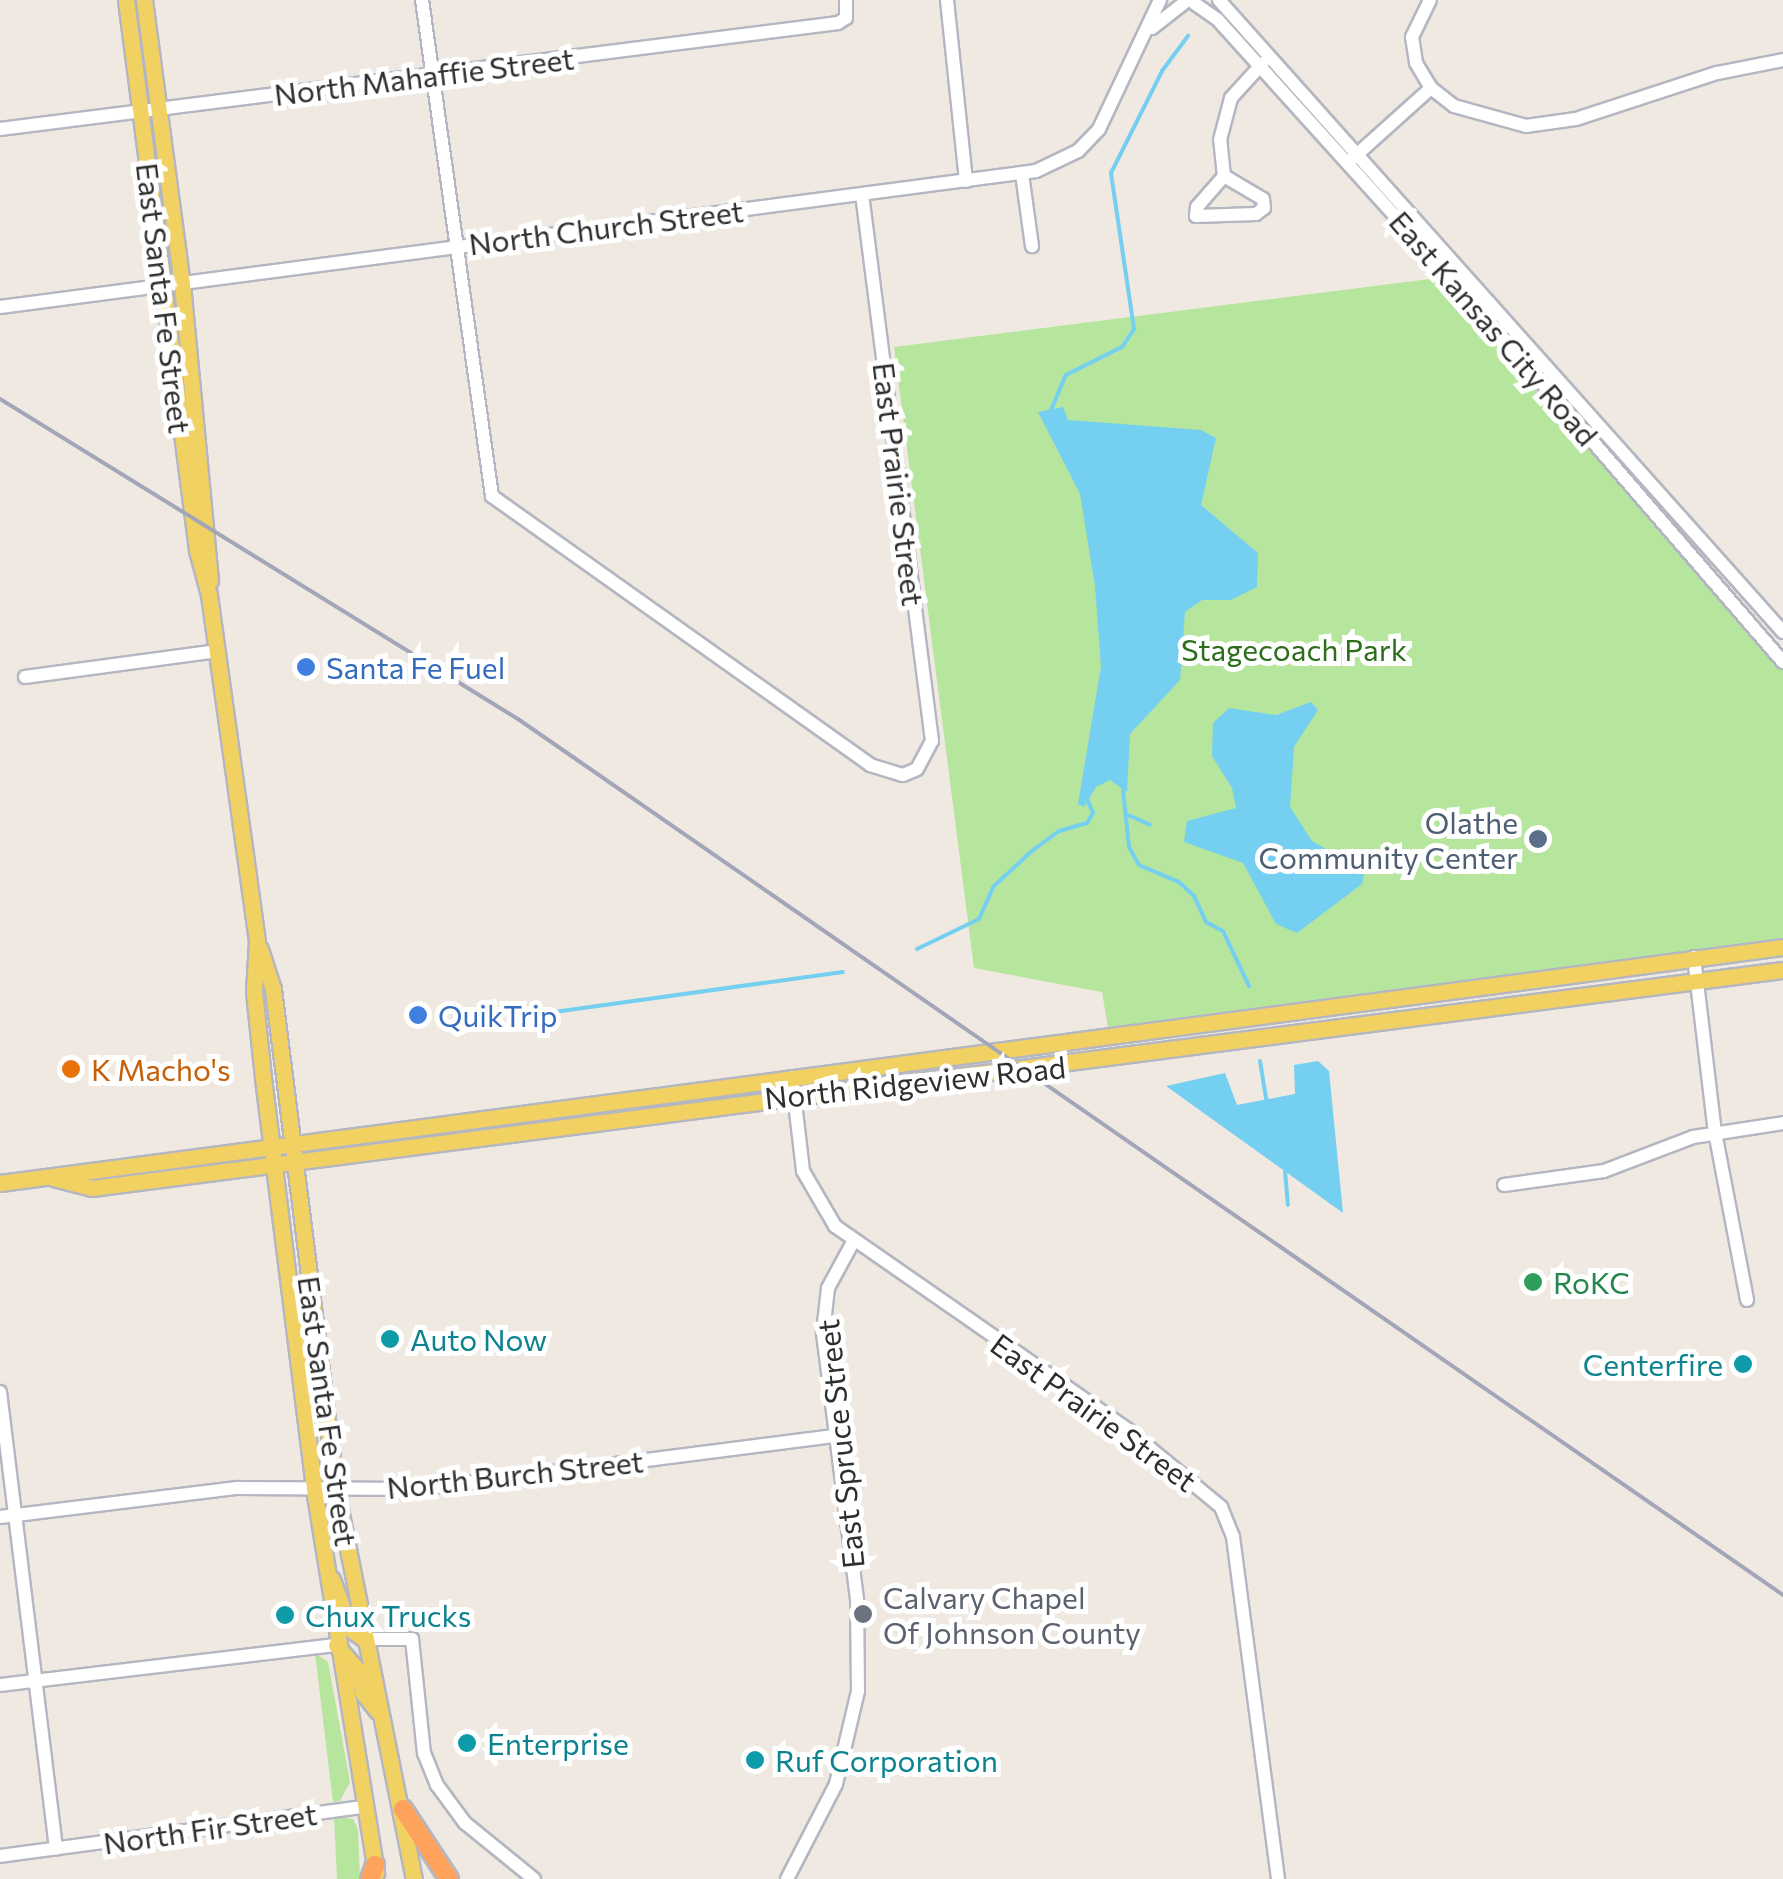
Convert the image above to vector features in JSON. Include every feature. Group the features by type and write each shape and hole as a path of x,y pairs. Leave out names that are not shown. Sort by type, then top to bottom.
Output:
{"highway":[{"path":"402,1809 449,1879"}],"main road":[{"name":"East Santa Fe Street","path":"126,0 197,550 218,650 257,941 254,992 314,1489 374,1874"},
{"name":"East Santa Fe Street","path":"144,0 212,546 209,595"},
{"name":"East Santa Fe Street","path":"257,941 274,988 336,1488 414,1879"},
{"name":"North Ridgeview Road","path":"0,1183 134,1161 1783,947"},
{"name":"North Ridgeview Road","path":"48,1177 92,1188 1783,970"},
{"path":"325,1567 350,1629 364,1639"},
{"path":"336,1645 350,1657 380,1714"}],"street":[{"path":"422,0 454,246"},
{"name":"North Mahaffie Street","path":"0,129 846,18 846,0"},
{"path":"946,0 966,181"},
{"name":"North Church Street","path":"0,307 1022,174 1058,163 1090,140 1160,0"},
{"name":"East Kansas City Road","path":"1219,0 1265,62 1783,632"},
{"path":"1430,0 1412,37 1431,88 1454,106 1526,126 1576,119 1717,73 1783,60"},
{"name":"North Church Street","path":"1143,38 1189,2"},
{"name":"East Kansas City Road","path":"1189,2 1265,62"},
{"path":"1224,176 1263,198 1264,208 1256,214 1196,216 1197,206 1224,176 1224,115 1265,62"},
{"path":"1352,159 1431,88"},
{"name":"East Kansas City Road","path":"1352,159 1783,662"},
{"path":"1022,174 1032,246"},
{"name":"East Prairie Street","path":"454,246 492,496 506,513 888,774 917,769 932,741 862,194"},
{"path":"25,677 218,650"},
{"path":"1694,958 1715,1132 1747,1300"},
{"path":"792,1077 803,1171 822,1212 853,1242"},
{"path":"1504,1185 1604,1171 1715,1132 1783,1123"},
{"name":"East Prairie Street","path":"853,1242 1144,1441 1221,1507 1233,1536 1278,1879"},
{"name":"East Spruce Street","path":"787,1879 836,1784 858,1691 857,1599 823,1315 828,1288 853,1242"},
{"path":"0,1392 56,1849"},
{"name":"North Burch Street","path":"0,1517 237,1488 420,1489 836,1436"},
{"path":"364,1639 412,1639 424,1753 437,1785 465,1823 534,1879"},
{"path":"0,1685 336,1645"},
{"name":"North Fir Street","path":"0,1856 364,1807"}],"green space":[{"name":"Stagecoach Park","path":"1438,278 1783,669 1783,940 1108,1028 1102,992 974,968 894,347"},
{"path":"315,1653 328,1662 350,1782 340,1801 333,1802"},
{"path":"334,1816 353,1819 358,1830 360,1879 337,1879"}],"water":[{"path":"1063,407 1068,420 1201,430 1216,438 1201,505 1258,553 1257,587 1231,600 1202,600 1185,612 1180,680 1130,734 1127,792 1110,780 1096,787 1084,807 1078,804 1101,667 1095,586 1080,494 1038,412"},
{"path":"1311,702 1318,710 1294,747 1290,807 1312,841 1365,871 1362,884 1297,933 1276,924 1243,863 1184,842 1187,821 1236,808 1232,788 1212,756 1213,723 1229,708 1276,715"},
{"path":"1318,1061 1329,1071 1343,1213 1166,1086 1225,1073 1237,1105 1295,1094 1294,1065"}],"waterway":[{"path":"1051,410 1066,375 1122,347 1134,329 1111,173 1162,71 1188,36"},
{"path":"1123,790 1129,847 1139,865 1179,882 1194,896 1206,922 1223,931 1249,986"},
{"path":"917,949 979,919 994,886 1033,850 1059,831 1087,823 1093,813 1088,801"},
{"path":"1128,815 1150,825"},
{"path":"511,1018 843,972"},
{"path":"1260,1061 1267,1104"},
{"path":"1285,1171 1288,1205"}],"railway":[{"path":"0,399 518,719 1783,1595"}],"place":[{"name":"Santa Fe Fuel","path":"306,667"},
{"name":"Olathe Community Center","path":"1538,839"},
{"name":"QuikTrip","path":"418,1015"},
{"name":"K Macho's","path":"71,1069"},
{"name":"RoKC","path":"1533,1282"},
{"name":"Auto Now","path":"390,1339"},
{"name":"Centerfire","path":"1743,1364"},
{"name":"Calvary Chapel Of Johnson County","path":"863,1614"},
{"name":"Chux Trucks","path":"285,1615"},
{"name":"Enterprise","path":"467,1743"},
{"name":"Ruf Corporation","path":"755,1760"}]}
